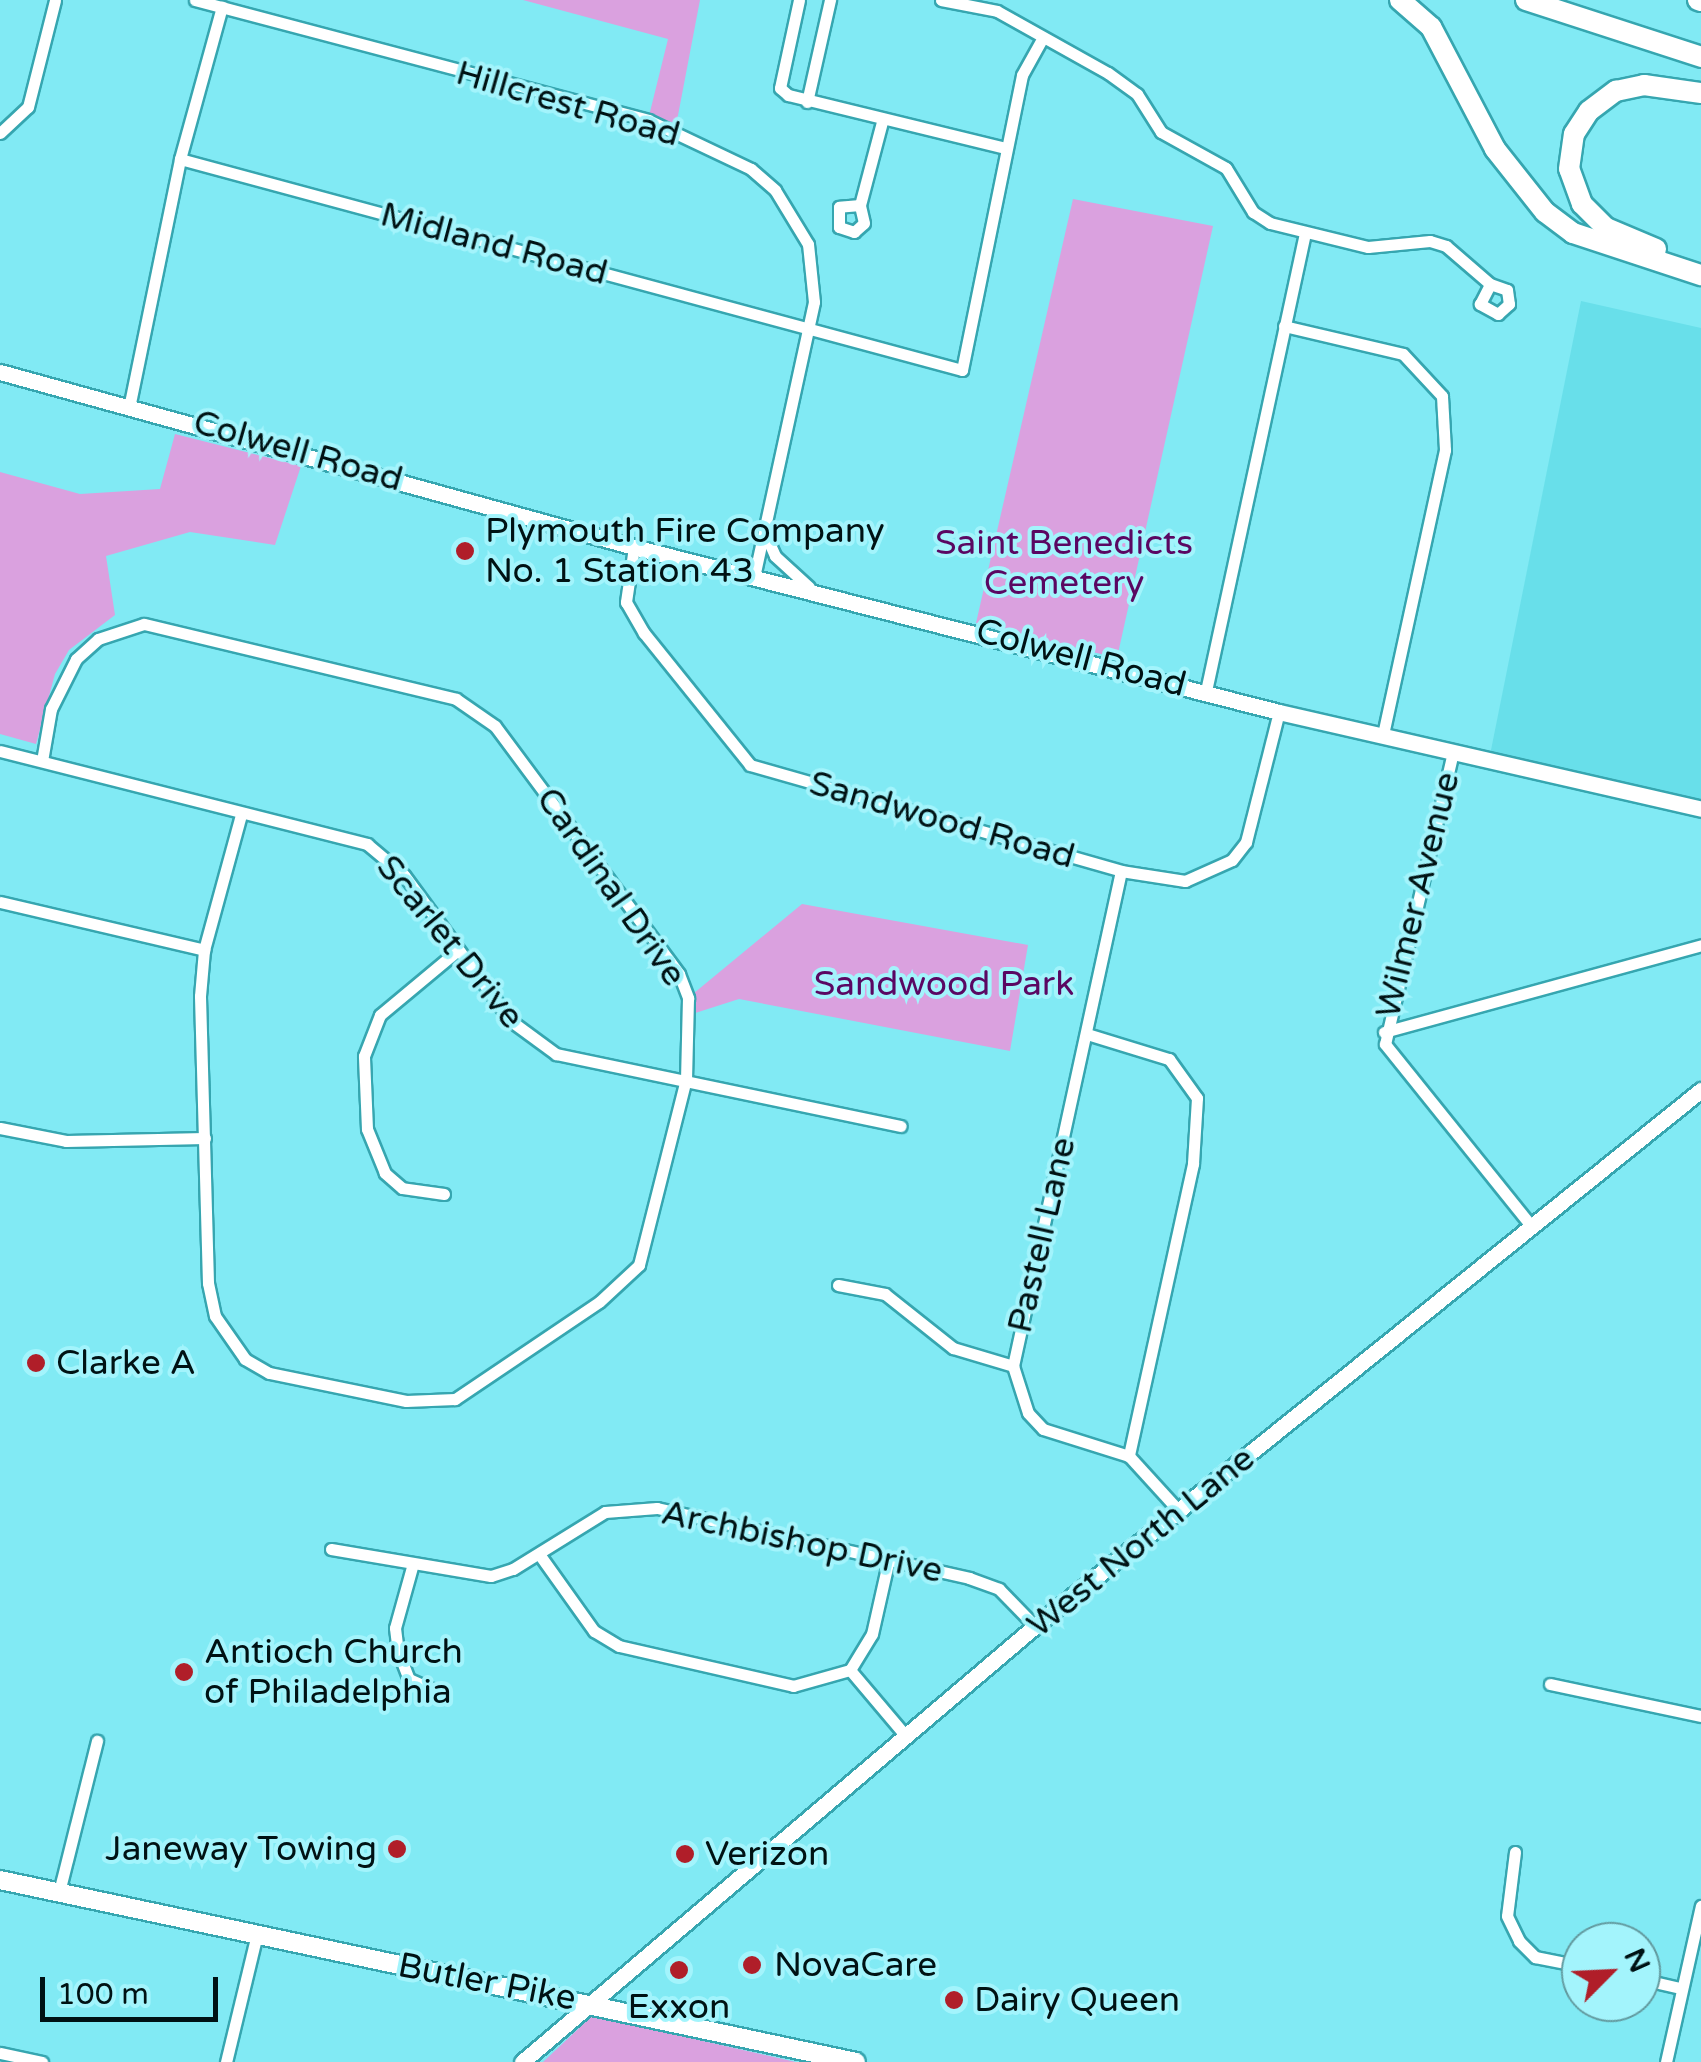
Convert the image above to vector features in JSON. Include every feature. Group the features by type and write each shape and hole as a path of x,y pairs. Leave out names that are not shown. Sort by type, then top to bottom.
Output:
{"highway":[{"path":"1400,0 1431,27 1495,149 1545,212 1573,234 1701,275"},
{"path":"1526,0 1701,57"},
{"path":"1701,92 1644,86 1616,92 1590,110 1574,134 1569,169 1582,204 1606,228 1701,263"}],"main road":[{"name":"Butler Pike","path":"0,1882 856,2062"}],"street":[{"path":"0,133 28,107 55,0"},
{"name":"Hillcrest Road","path":"195,0 648,120 751,168 775,190 808,244 816,273 755,573"},
{"path":"799,0 780,88 806,102 1005,148 1022,74 1042,39"},
{"path":"806,102 830,0"},
{"path":"942,0 997,11 1137,94 1160,132 1226,168 1261,218 1305,234 1368,246 1430,240 1466,258 1490,284"},
{"path":"130,403 180,159 222,7"},
{"path":"860,206 882,122"},
{"name":"Midland Road","path":"180,159 962,370 1005,148"},
{"path":"1206,691 1305,234"},
{"path":"1284,326 1403,354 1442,396 1445,450 1383,735"},
{"name":"Colwell Road","path":"0,372 130,403 634,547 755,573 1280,712 1701,809"},
{"path":"764,531 775,556 809,587"},
{"name":"Sandwood Road","path":"634,547 626,602 644,633 750,765 1121,871 1185,881 1232,860 1246,842 1280,712"},
{"name":"Cardinal Drive","path":"42,761 51,710 76,659 98,639 144,624 456,699 495,726 679,974 688,998 686,1080 639,1265 514,1364 455,1398 430,1402 269,1373 228,1340 208,1283 204,950 241,815"},
{"name":"Scarlet Drive","path":"0,751 367,844 404,875 533,1043 556,1054 901,1126"},
{"name":"Wilmer Avenue","path":"1452,752 1384,1032 1391,1056 1532,1227"},
{"name":"Pastell Lane","path":"1121,871 1013,1366 1028,1413 1043,1429 1129,1456"},
{"path":"0,902 204,950"},
{"path":"1384,1032 1701,945"},
{"path":"444,1194 402,1188 384,1173 367,1129 364,1056 380,1015 458,950"},
{"path":"1087,1034 1169,1059 1198,1098 1193,1164 1129,1456 1180,1512"},
{"name":"West North Lane","path":"522,2062 1035,1626 1701,1090"},
{"path":"0,1128 66,1141 204,1138"},
{"path":"838,1285 885,1294 953,1348 1013,1366"},
{"name":"Archbishop Drive","path":"332,1549 412,1567 491,1576 539,1554 605,1512 657,1508 998,1589 1035,1626"},
{"path":"539,1554 594,1631 619,1646 793,1686 850,1670 872,1634 888,1563"},
{"path":"412,1567 394,1628 398,1650 409,1679 446,1695"},
{"path":"850,1670 905,1735"},
{"path":"1550,1684 1701,1716"},
{"path":"58,1892 97,1741"},
{"path":"1515,1852 1507,1916 1520,1940 1535,1956 1561,1962"},
{"path":"1666,2062 1701,1906"},
{"path":"226,2062 257,1934"},
{"path":"1661,1984 1680,1988"},
{"path":"0,2053 42,2062"}],"shaded area":[{"path":"1581,301 1701,328 1701,809 1489,760"}],"green space":[{"path":"523,0 700,0 675,131 648,120 668,39"},
{"name":"Saint Benedicts Cemetery","path":"1073,199 1213,226 1117,658 976,623"},
{"path":"175,434 301,466 275,545 190,532 106,556 115,615 69,650 55,674 36,744 0,734 0,472 80,494 160,489"},
{"name":"Sandwood Park","path":"802,904 1028,945 1010,1051 739,999 689,1015 688,998"},
{"path":"592,2016 796,2062 543,2062"}],"place":[{"name":"Plymouth Fire Company No. 1 Station 43","path":"465,551"},
{"name":"Clarke A","path":"36,1363"},
{"name":"Antioch Church of Philadelphia","path":"184,1672"},
{"name":"Janeway Towing","path":"397,1849"},
{"name":"Verizon","path":"685,1854"},
{"name":"NovaCare","path":"752,1965"},
{"name":"Exxon","path":"679,1970"},
{"name":"Dairy Queen","path":"954,2000"}]}
